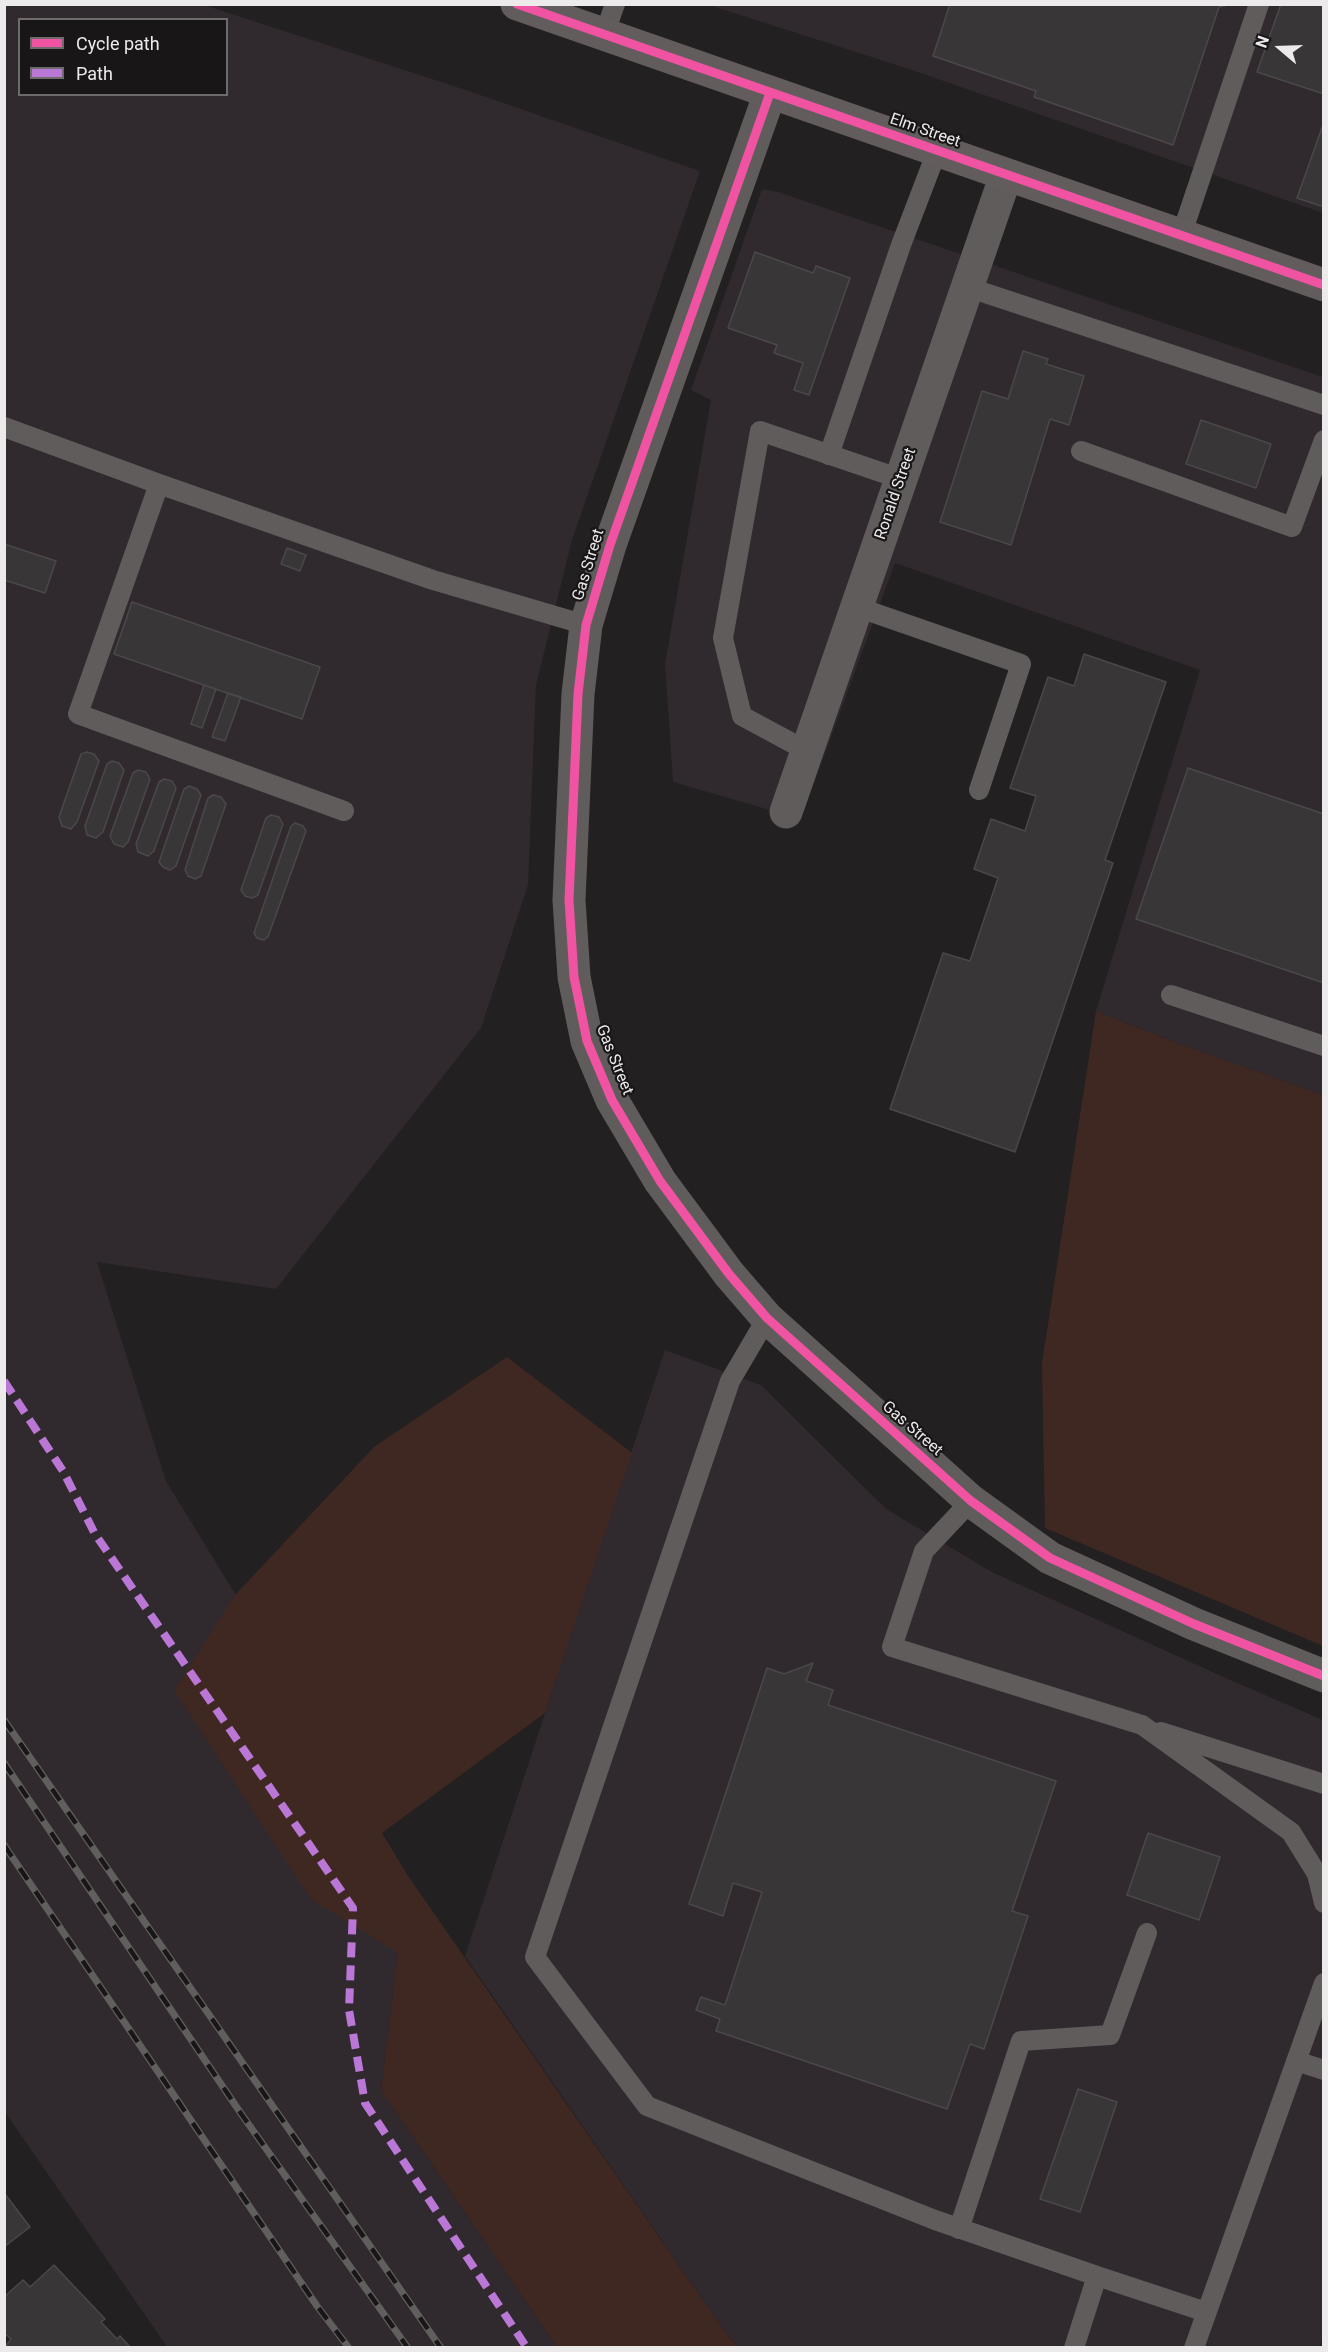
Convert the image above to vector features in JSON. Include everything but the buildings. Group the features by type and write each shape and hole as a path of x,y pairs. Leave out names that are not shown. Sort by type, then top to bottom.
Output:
{"main road":[{"name":"Elm Street","path":"517,4 1323,285"}],"street":[{"name":"Gas Street","path":"770,93 610,545 586,625 578,694 568,900 574,977 587,1041 612,1100 660,1181 729,1274 767,1318 971,1501 1050,1558 1194,1624 1323,1676"},
{"name":"Ronald Street","path":"786,812 1006,175"}],"lane":[{"path":"604,35 615,4"},
{"path":"1181,236 1259,4"},
{"path":"829,455 937,151"},
{"path":"967,286 1323,405"},
{"path":"6,429 433,580 586,625"},
{"path":"807,751 742,716 723,638 760,431 901,479"},
{"path":"1081,451 1292,527 1323,440"},
{"path":"159,484 78,714 344,811"},
{"path":"857,607 1022,664 979,790"},
{"path":"1171,995 1323,1046"},
{"path":"767,1318 730,1381 536,1957 647,2106 958,2229 1206,2312"},
{"path":"971,1501 924,1551 892,1647 1323,1784"},
{"path":"1142,1725 1291,1832 1317,1874 1323,1903"},
{"path":"958,2229 1021,2041 1110,2036 1147,1933"},
{"path":"1194,2348 1323,1983"},
{"path":"1296,2061 1323,2070"},
{"path":"1074,2348 1097,2277"}],"shaded area":[{"path":"4,5 204,5 466,90 700,171 572,540 536,685 528,885 481,1028 276,1289 97,1262 166,1481 408,1876 381,2090 557,2347 167,2347 5,2112"},
{"path":"709,5 1323,5 1323,213 912,70"},
{"path":"762,189 778,192 1323,377 1323,1095 1096,1011 1200,670 895,563 801,819 673,782 665,664 711,400 691,390"},
{"path":"1096,1011 1323,1095 1323,1646 1045,1528 1042,1363"},
{"path":"665,1350 761,1385 886,1509 992,1572 1323,1720 1324,2332 1320,2347 738,2347 728,2336 465,1956"},
{"path":"507,1357 632,1453 545,1713 382,1833 408,1876 728,2336 738,2347 557,2347 381,2090 398,1953 311,1899 174,1690 236,1594 374,1447"}],"railway":[{"path":"4,1720 441,2348"},
{"path":"4,1763 242,2115 408,2348"},
{"path":"4,1845 317,2306 349,2348"}],"marked path":[{"path":"4,1381 63,1471 95,1534 353,1908 349,2010 365,2103 527,2348"}],"cycle path":[{"path":"517,4 1324,285"},
{"path":"770,93 610,545 586,625 578,694 569,900 574,977 587,1041 612,1100 660,1181 729,1274 767,1318 971,1501 1050,1558 1194,1624 1324,1676"}]}
